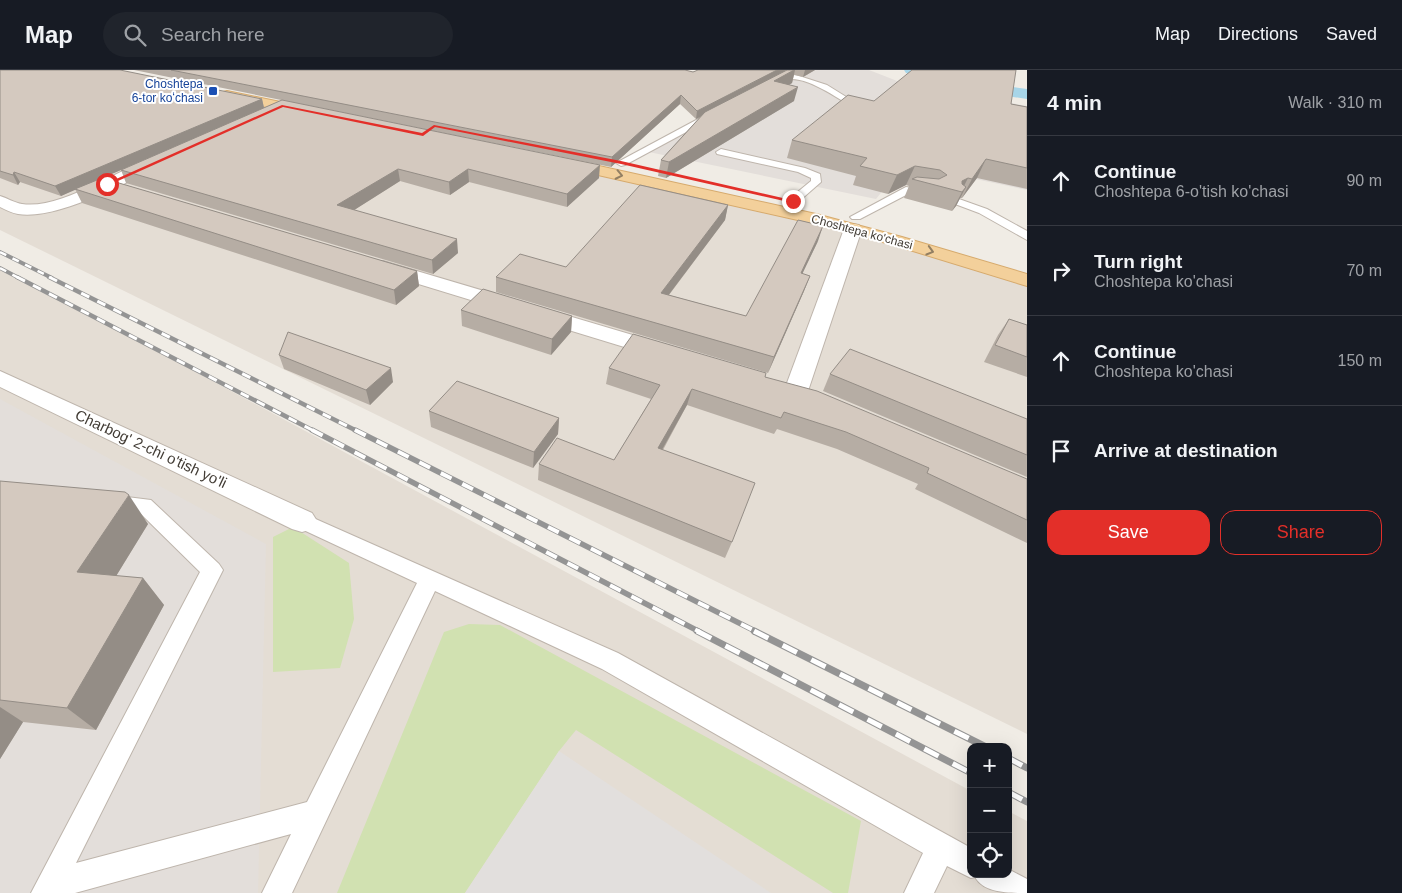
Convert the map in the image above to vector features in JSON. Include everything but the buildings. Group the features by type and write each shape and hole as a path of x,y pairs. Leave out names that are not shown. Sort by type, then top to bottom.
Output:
{"main road":[{"path":"318,103 217,88 282,106 329,116"},
{"name":"Choshtepa ko'chasi","path":"1018,262 854,223 726,197 549,154 621,163 793,201 854,223 1027,280"}],"street":[{"path":"262,115 282,106"},
{"path":"0,201 18,209 42,207 73,199 171,156"},
{"path":"107,184 136,193"},
{"path":"795,392 854,223"},
{"path":"366,262 681,356"},
{"name":"Charbog' 2-chi o'tish yo'li","path":"0,378 302,521"}],"lane":[{"path":"759,90 785,76 798,77 860,108"},
{"path":"621,163 725,108"},
{"path":"721,152 801,170 816,176 816,182 793,201"},
{"path":"854,223 906,190 930,194"},
{"path":"959,202 983,211 1027,236"},
{"path":"48,889 212,570 144,505 86,500"},
{"path":"302,521 610,661 967,862"},
{"path":"277,893 430,579"},
{"path":"48,889 316,813"},
{"path":"919,893 940,847"},
{"path":"996,878 1022,893"}],"shaded area":[{"path":"0,70 92,70 746,203 981,268 1027,283 1027,734 0,230"},
{"path":"745,70 869,70 928,93 1001,101 1027,106 1027,190 904,164 876,199 639,150 770,80"},
{"path":"0,266 967,789 967,878 1012,878 1012,813 1027,821 1027,893 0,893"},
{"path":"0,399 266,544 258,893 0,893"},
{"path":"559,751 771,893 465,893"}],"green space":[{"path":"293,527 349,563 354,619 340,668 273,672 273,537"},
{"path":"469,624 500,625 861,821 848,893 833,893 576,730 559,751 465,893 337,893 444,632"}],"waterway":[{"path":"911,70 947,82 1027,94"}],"railway":[{"path":"0,252 52,278"},
{"path":"0,268 19,278"},
{"path":"17,277 314,431"},
{"path":"49,277 355,430"},
{"path":"312,430 700,632"},
{"path":"355,430 757,632"},
{"path":"697,631 967,771"},
{"path":"754,631 978,743"},
{"path":"1012,760 1027,768"},
{"path":"1012,794 1027,802"}],"place":[{"name":"Choshtepa 6-tor koʻchasi","path":"213,91"}],"route":[{"path":"107,184 282,106 423,135 434,126 621,163 793,201"}]}
